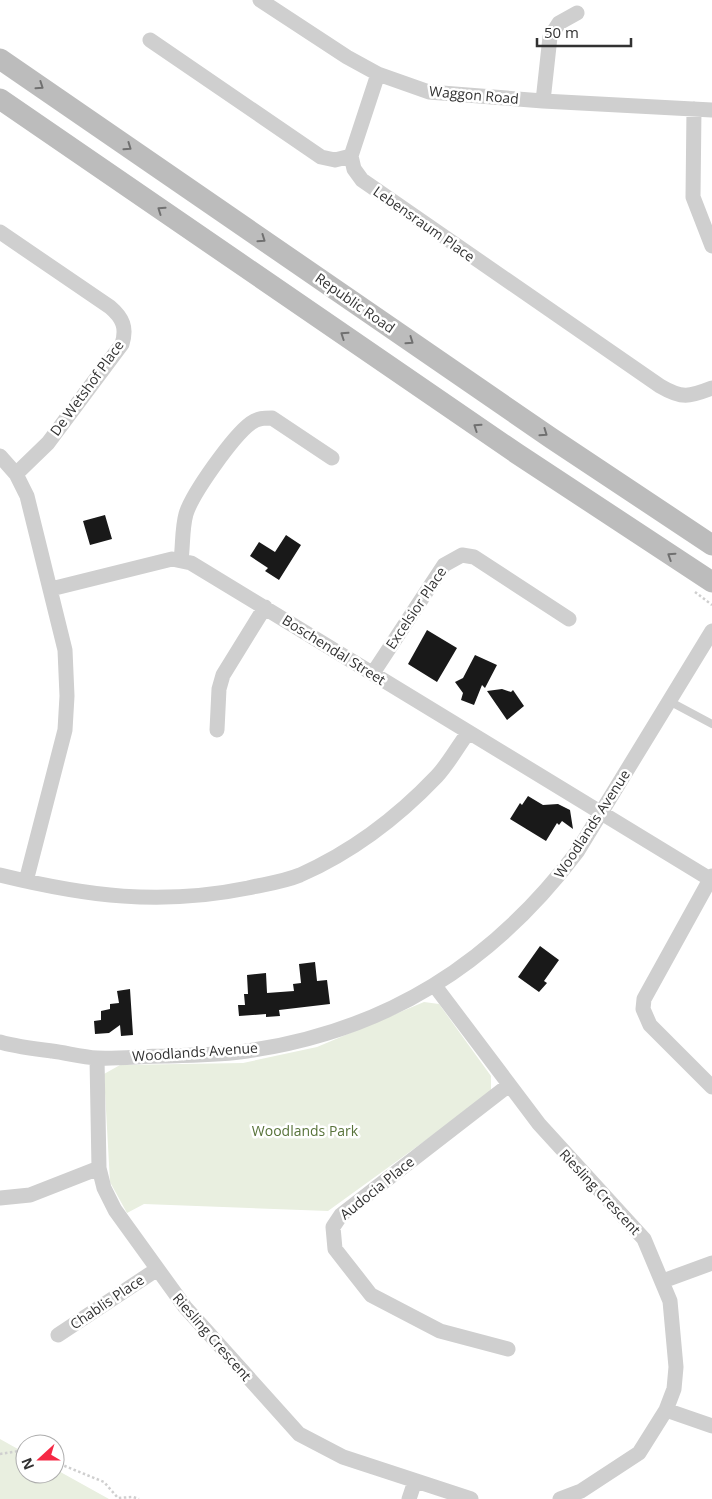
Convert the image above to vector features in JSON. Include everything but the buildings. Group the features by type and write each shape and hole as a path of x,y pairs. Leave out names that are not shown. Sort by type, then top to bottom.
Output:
{"main road":[{"name":"Republic Road","path":"0,59 551,438 712,545"},
{"path":"5,104 500,443 712,582"}],"street":[{"name":"Waggon Road","path":"260,0 340,52 378,74 429,92 543,101 712,110"},
{"path":"543,101 550,37 559,23 577,13"},
{"path":"150,40 321,158 335,160 351,156 378,74"},
{"path":"694,109 694,197 712,246"},
{"name":"Lebensraum Place","path":"351,156 354,169 369,186 660,386 675,395 683,396 697,394 712,388"},
{"name":"De Wetshof Place","path":"0,232 110,307 124,322 125,334 122,344 48,443 16,474"},
{"path":"182,560 185,516 191,500 240,433 251,423 262,417 272,418 332,458"},
{"path":"0,456 16,474 27,496 65,650 67,716 26,881"},
{"name":"Excelsior Place","path":"373,673 444,565 462,555 474,557 569,619"},
{"name":"Boschendal Street","path":"50,589 149,563 172,559 191,563 600,813 711,877"},
{"path":"217,730 219,689 223,675 265,607"},
{"name":"Woodlands Avenue","path":"0,1042 97,1058 246,1051 302,1041 372,1017 435,986 498,938 538,900 577,852 712,632"},
{"path":"0,875 109,896 141,899 217,894 292,878 345,852 372,835 439,774 468,732"},
{"path":"711,877 644,999 644,1009 650,1025 712,1087"},
{"name":"Riesling Crescent","path":"435,986 539,1124 576,1167 637,1230 654,1260 670,1301 676,1367 674,1389 666,1410 639,1453 581,1491 560,1499"},
{"name":"Riesling Crescent","path":"97,1058 99,1168 104,1188 115,1210 156,1270 185,1307 299,1434 343,1457 471,1499"},
{"name":"Audocia Place","path":"508,1348 440,1331 379,1300 364,1288 335,1249 333,1227 341,1215 509,1084"},
{"path":"0,1198 30,1195 99,1168"},
{"path":"663,1281 712,1263"},
{"name":"Chablis Place","path":"58,1335 156,1270"},
{"path":"666,1410 712,1426"},
{"path":"409,1499 415,1481"}],"lane":[{"path":"669,701 712,724"}],"path":[{"path":"0,1454 15,1452"},
{"path":"65,1466 104,1482 118,1498 133,1497 139,1499"}],"green space":[{"name":"Woodlands Park","path":"424,1002 439,1004 491,1076 491,1093 328,1211 144,1204 127,1213 110,1182 104,1074 120,1065 243,1063 317,1047"},
{"path":"0,1439 15,1447 15,1484 65,1484 65,1475 109,1499 0,1499"}]}
